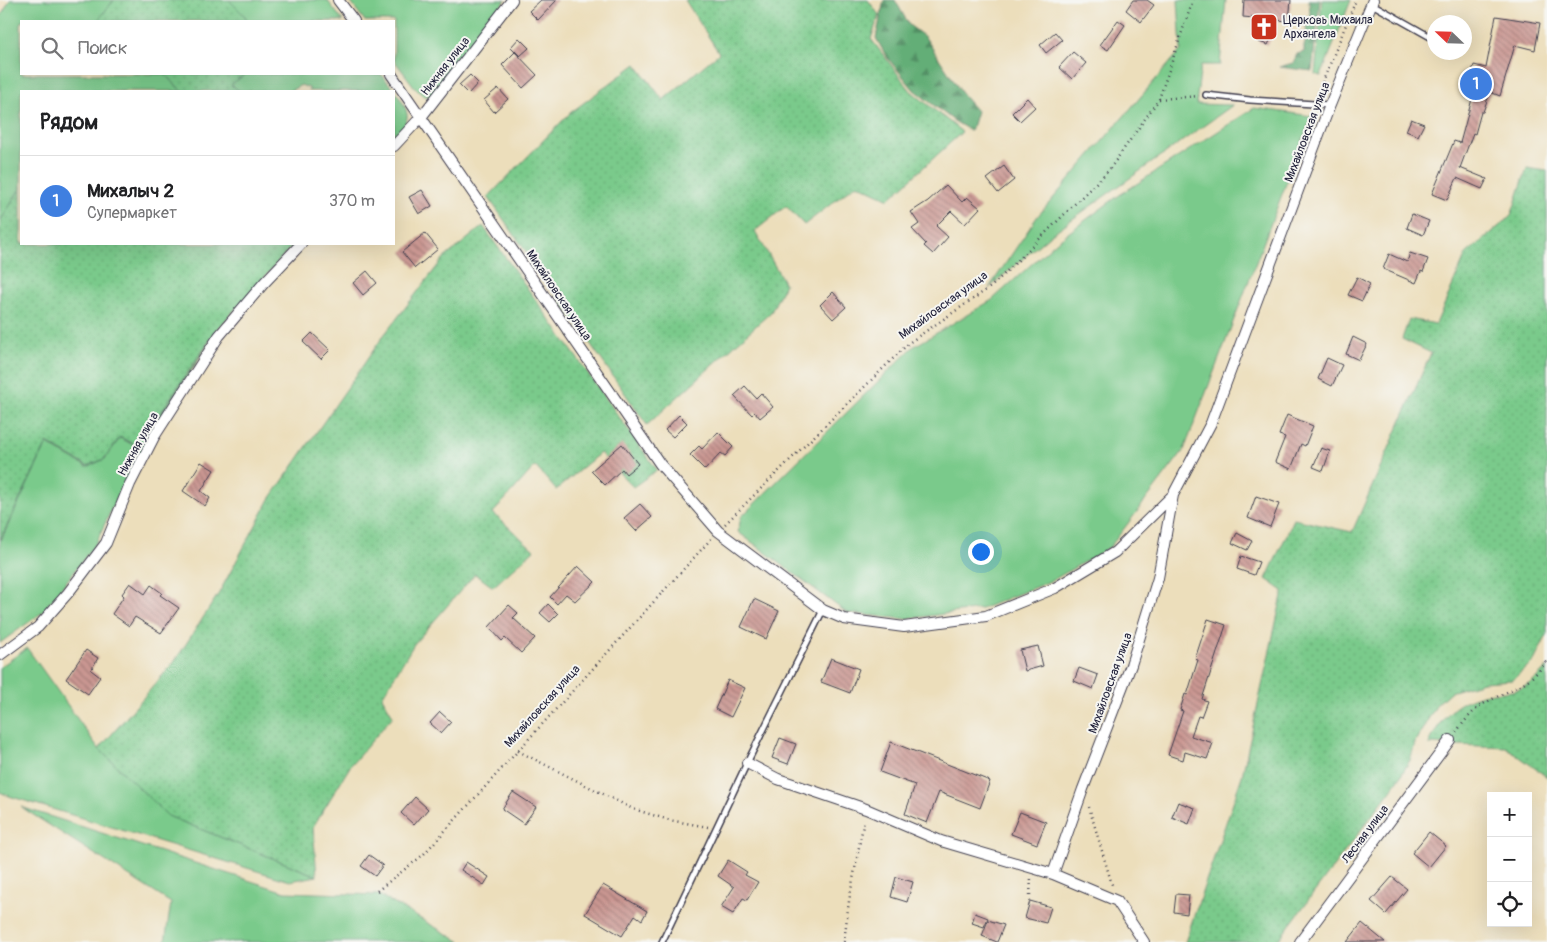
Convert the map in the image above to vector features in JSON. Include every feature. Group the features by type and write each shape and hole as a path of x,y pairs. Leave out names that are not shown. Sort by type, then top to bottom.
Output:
{"street":[{"path":"338,0 353,20"},
{"name":"Нижняя улица","path":"395,145 422,116 512,0"},
{"name":"Михайловская улица","path":"1053,874 1083,789 1131,665 1158,578 1173,495 1211,423 1330,105 1372,2"},
{"name":"Михайловская улица","path":"393,75 660,464 718,530 823,610 844,619 904,627 986,616 1055,588 1115,552 1173,495"},
{"name":"Нижняя улица","path":"0,655 38,627 68,593 106,542 130,484 154,437 219,336 264,283 300,245"},
{"name":"Лесная улица","path":"1300,942 1450,740"},
{"path":"747,762 778,778 866,809 941,841 1032,866 1117,901 1144,942"}],"lane":[{"path":"1372,2 1427,35"},
{"path":"1206,96 1330,105"},
{"path":"662,942 747,762 823,610"}],"path":[{"name":"Михайловская улица","path":"377,891 423,855 718,530 910,342 992,286 1109,170 1159,99 1193,0"},
{"path":"1314,104 1356,0"},
{"path":"1159,99 1206,96"},
{"path":"1450,740 1462,724 1479,707 1518,686 1544,665 1547,659"},
{"path":"518,751 633,809 669,820 716,828"},
{"path":"1089,808 1117,901"},
{"path":"844,942 849,901 866,809"},
{"path":"1030,895 1032,866"}],"green space":[{"path":"10,0 114,0 98,20 20,20 20,75 165,75 181,90 20,90 20,189 0,222 0,18"},
{"path":"114,0 229,0 247,20 98,20"},
{"path":"229,0 327,0 342,20 247,20"},
{"path":"349,0 506,0 432,96 424,96 416,89 395,61 395,20 364,20"},
{"path":"685,0 868,0 879,15 871,39 911,91 962,132 889,199 857,184 804,225 786,206 755,231 785,284 771,312 647,425 488,197 570,113 636,64 663,100 719,53"},
{"path":"884,0 895,0 909,25 925,37 963,95 977,111 971,131 954,121 914,90 886,56 876,38"},
{"path":"1178,0 1226,0 1220,65 1201,65 1196,104 1233,105 1050,235 989,288 1037,217 1181,50"},
{"path":"1309,0 1320,0 1312,71 1279,67 1293,63 1297,54 1304,52 1307,37 1306,26 1310,14"},
{"path":"1322,0 1351,0 1321,76 1315,74"},
{"path":"165,75 244,75 231,85 238,90 181,90"},
{"path":"244,75 382,75 394,90 309,90 309,88 301,85 292,90 238,90 230,85"},
{"path":"395,92 402,101 407,113 406,121 395,137"},
{"path":"1254,108 1312,116 1184,450 1110,547 1053,580 981,609 906,619 847,613 738,532 741,517 913,347 992,300 1056,242 1118,196"},
{"path":"1527,168 1547,171 1547,635 1534,661 1512,680 1483,682 1450,692 1437,704 1416,740 1410,760 1397,782 1277,942 1185,942 1242,776 1283,591 1266,579 1294,519 1352,532 1431,353 1402,339 1409,319 1436,324 1466,254 1511,216"},
{"path":"20,189 20,245 293,245 215,332 139,447 120,437 104,459 87,466 47,443 0,540 0,222"},
{"path":"483,226 657,470 633,487 600,453 556,490 535,466 493,513 534,550 493,587 475,574 414,644 382,697 393,716 351,765 313,827 317,876 168,816 99,749 175,661 219,593 270,499 384,335 443,259"},
{"path":"216,333 153,431 120,491 96,543 43,612 0,643 0,542 47,444 87,467 105,459 120,438 139,448"},
{"path":"27,648 99,749 168,816 317,876 290,881 0,792 0,667"},
{"path":"1547,667 1547,777 1506,747 1429,744 1446,716 1462,703 1481,695 1520,689 1533,681"},
{"path":"21,807 285,892 379,895 461,942 165,942 171,903"}],"building":[{"path":"541,0 557,0 538,20 529,11"},
{"path":"1133,0 1147,0 1154,5 1141,22 1126,10"},
{"name":"Церковь Михаила Архангела","path":"1244,0 1291,0 1289,21 1276,20 1275,34 1273,34 1268,45 1259,42 1257,33 1252,33 1254,18 1243,17"},
{"path":"1496,16 1540,23 1535,50 1515,45 1500,96 1490,92 1483,112 1481,112 1475,134 1473,133 1460,168 1487,179 1482,189 1457,178 1447,200 1432,194 1454,141 1460,143 1475,88 1468,86 1474,65 1486,68"},
{"path":"1118,20 1125,25 1108,50 1100,45"},
{"path":"1055,32 1062,40 1046,53 1040,45"},
{"path":"519,38 529,48 520,56 511,47"},
{"path":"515,52 537,75 523,88 502,65"},
{"path":"1073,52 1086,63 1072,79 1059,67"},
{"path":"470,75 478,83 468,94 459,85"},
{"path":"498,88 508,99 494,112 484,100"},
{"path":"1027,98 1035,107 1020,121 1012,113"},
{"path":"1411,119 1424,124 1418,136 1406,131"},
{"path":"1004,166 1014,180 998,193 987,179"},
{"path":"946,185 962,202 967,197 980,208 965,224 951,211 936,226 948,237 933,254 924,246 926,244 912,229 919,224 911,212 928,201"},
{"path":"422,190 432,206 419,214 409,197"},
{"path":"1412,214 1429,221 1423,235 1407,228"},
{"path":"425,233 438,249 415,268 402,252"},
{"path":"1410,253 1428,259 1416,283 1383,269 1389,254 1407,262"},
{"path":"367,271 377,283 363,295 353,283"},
{"path":"1357,277 1370,284 1362,301 1348,295"},
{"path":"833,292 846,307 833,319 820,305"},
{"path":"312,333 330,350 321,359 303,342"},
{"path":"1353,337 1367,344 1359,360 1346,354"},
{"path":"1327,358 1342,365 1332,386 1318,379"},
{"path":"745,386 756,398 761,393 773,407 760,418 755,412 752,415 734,396"},
{"path":"679,415 687,423 673,437 665,430"},
{"path":"1287,415 1313,426 1305,446 1301,444 1291,469 1275,462 1285,437 1279,435"},
{"path":"718,432 733,447 725,456 721,453 705,470 690,455 699,446 702,449"},
{"path":"622,444 638,464 626,474 622,469 605,485 591,471"},
{"path":"1321,448 1330,451 1323,471 1313,467"},
{"path":"201,462 214,470 201,491 210,498 205,506 183,491"},
{"path":"1256,496 1279,504 1270,527 1248,518"},
{"path":"640,504 652,517 636,531 624,518"},
{"path":"1237,533 1252,541 1247,550 1232,543"},
{"path":"1241,556 1259,562 1254,575 1237,569"},
{"path":"578,566 595,582 575,601 566,594 557,604 550,597"},
{"path":"130,583 145,594 151,585 162,593 160,595 179,608 161,633 135,617 129,626 112,614"},
{"path":"754,599 779,611 766,639 741,627"},
{"path":"548,604 558,614 550,622 540,613"},
{"path":"509,605 518,613 513,618 535,638 521,653 505,638 502,641 489,627"},
{"path":"1208,619 1226,625 1202,699 1207,701 1201,717 1198,716 1191,736 1213,743 1207,759 1185,752 1183,760 1168,755 1183,711 1180,710 1185,694 1187,695 1198,660 1195,659"},
{"path":"1038,646 1043,666 1025,671 1020,650"},
{"path":"86,650 98,658 91,670 100,677 88,694 66,679"},
{"path":"831,658 859,669 850,693 821,682"},
{"path":"1079,668 1098,675 1093,689 1074,681"},
{"path":"728,680 745,688 731,717 715,709"},
{"path":"440,712 451,722 441,733 430,723"},
{"path":"780,738 796,744 788,764 772,758"},
{"path":"891,742 990,781 980,808 939,792 927,823 905,814 915,785 880,772"},
{"path":"513,792 536,807 524,824 502,809"},
{"path":"415,797 428,809 414,825 401,813"},
{"path":"1178,802 1195,808 1189,824 1172,817"},
{"path":"1020,812 1046,822 1037,844 1011,834"},
{"path":"1429,832 1446,846 1429,867 1412,853"},
{"path":"369,855 383,865 375,876 361,866"},
{"path":"728,860 747,872 745,875 758,882 747,900 743,898 733,914 721,907 734,887 718,876"},
{"path":"466,862 489,877 484,885 461,870"},
{"path":"896,877 913,882 907,902 891,897"},
{"path":"1392,877 1407,889 1386,914 1371,901"},
{"path":"603,885 647,911 642,920 635,915 622,936 585,914"},
{"path":"1176,894 1189,895 1187,914 1174,912"},
{"path":"1030,901 1051,907 1046,923 1025,918"},
{"path":"975,913 988,918 984,927 972,923"},
{"path":"988,920 1004,925 997,942 982,936"},
{"path":"1362,923 1385,942 1347,942"}],"place":[{"name":"Церковь Михаила Архангела","path":"1264,27"},
{"name":"Михалыч 2","path":"1476,84"}]}
